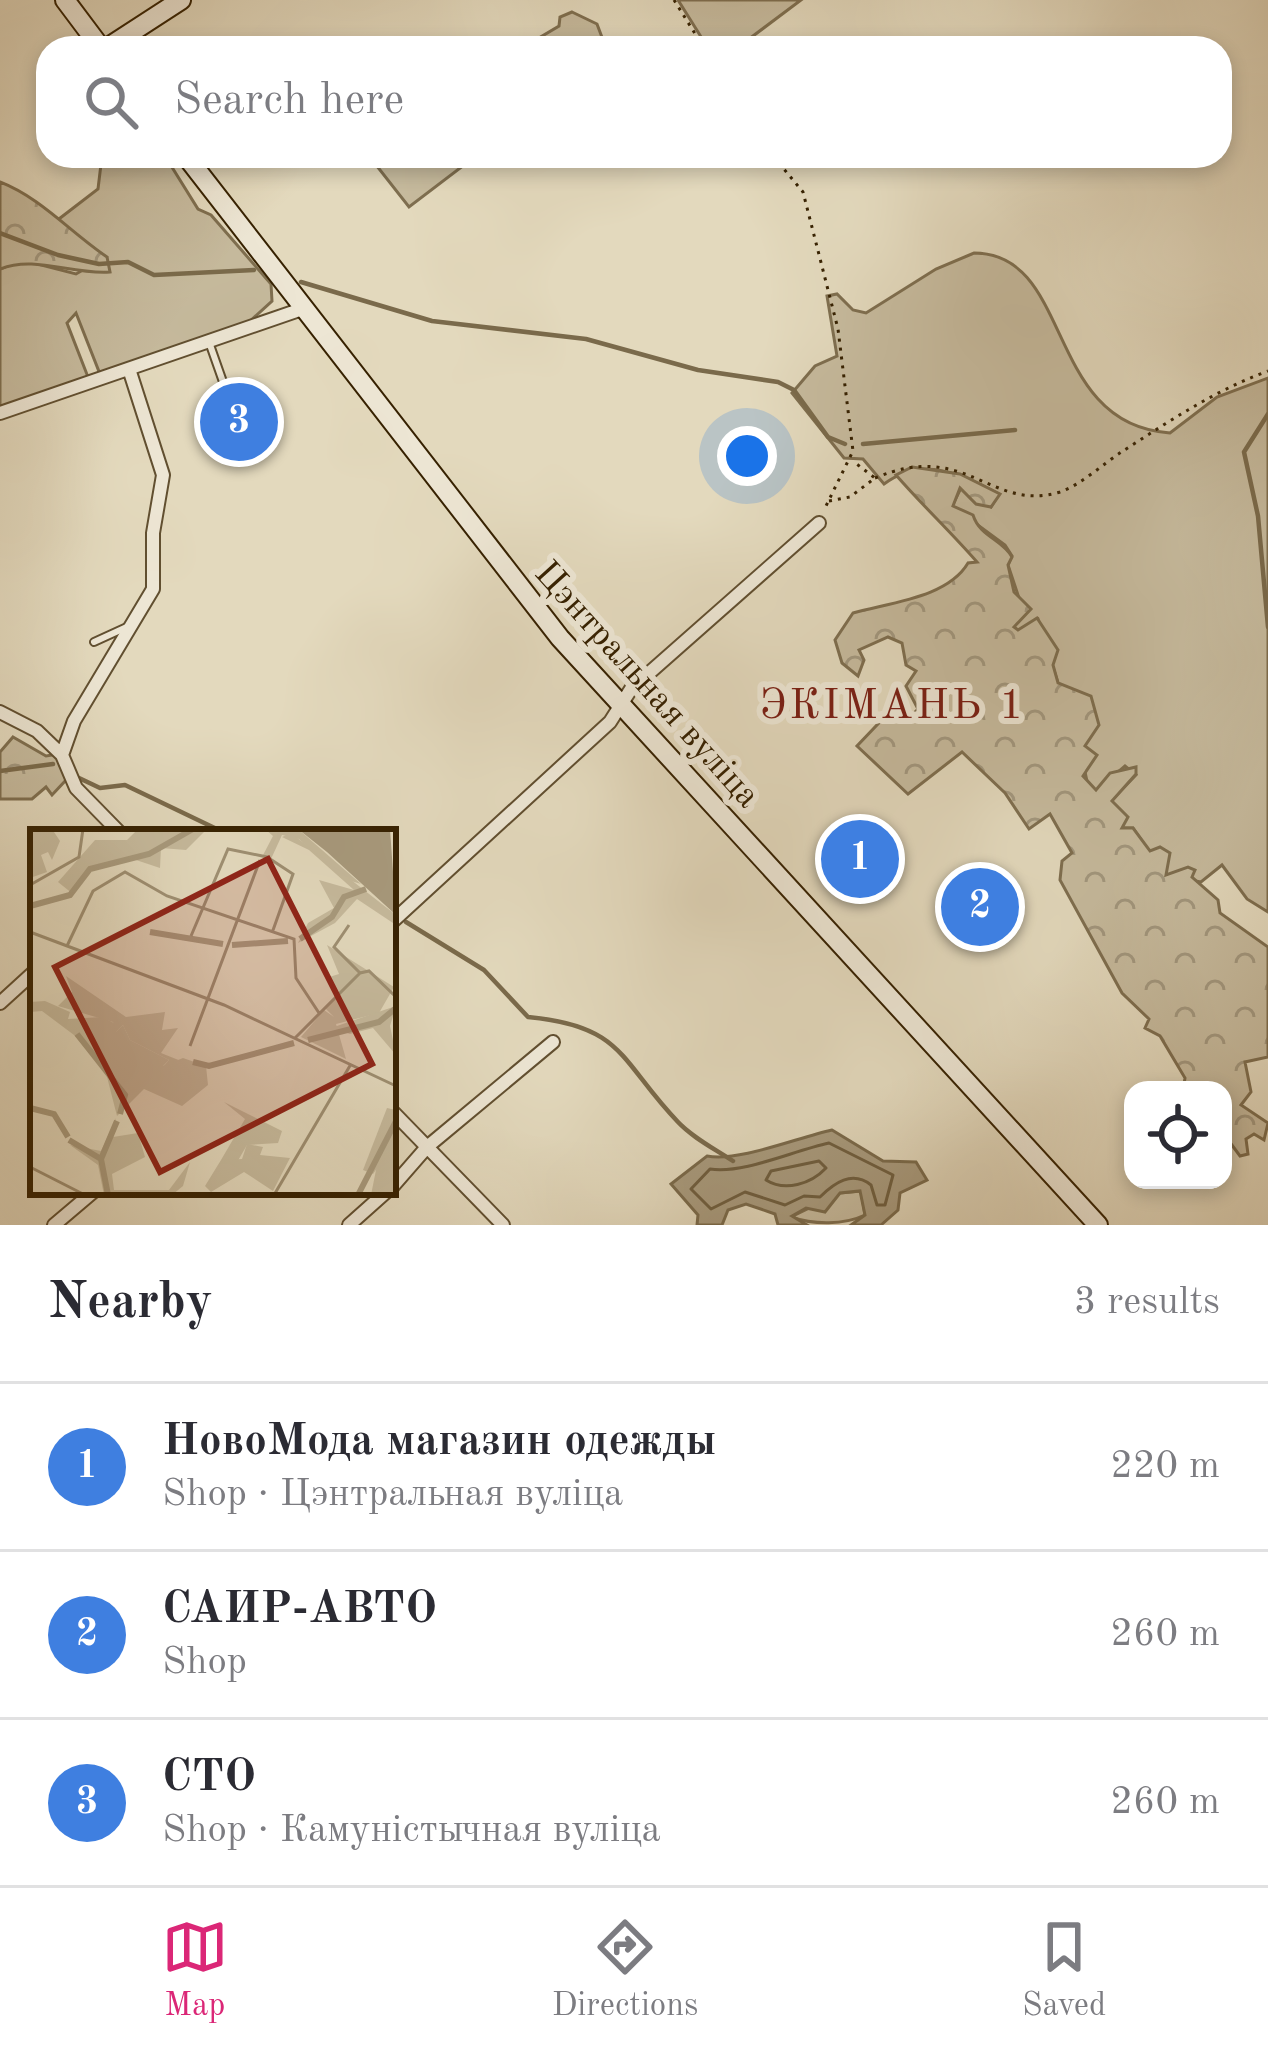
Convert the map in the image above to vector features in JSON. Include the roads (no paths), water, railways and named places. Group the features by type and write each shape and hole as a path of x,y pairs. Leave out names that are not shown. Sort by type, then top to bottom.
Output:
{"main road":[{"path":"65,0 94,36"},
{"path":"123,36 181,0"},
{"name":"Цэнтральная вуліца","path":"195,168 518,588 1098,1225"}],"street":[{"path":"0,413 305,308"},
{"path":"62,754 65,738 153,589 152,533 164,489 130,372"},
{"path":"396,918 610,722 631,688 819,523"},
{"path":"0,712 37,731 62,754 76,788 116,829"},
{"path":"0,1003 30,977"},
{"path":"396,1183 427,1148 554,1042"},
{"path":"396,1115 502,1225"},
{"path":"54,1225 89,1195"},
{"path":"349,1225 383,1195"}],"lane":[{"path":"209,342 228,396"},
{"path":"94,642 133,625"}],"water":[{"path":"832,1130 883,1161 916,1162 927,1180 900,1193 898,1210 881,1225 851,1225 865,1215 860,1191 840,1193 825,1212 806,1208 792,1216 807,1225 778,1225 775,1214 746,1204 728,1210 722,1225 697,1225 698,1215 671,1184 707,1156 751,1153"}],"waterway":[{"path":"0,233 58,255 99,264 128,262 154,275 254,270"},
{"path":"301,282 432,321 586,339 698,370 778,382 794,390 828,437 845,444"},
{"path":"1268,414 1244,452 1258,516 1268,627"},
{"path":"863,444 1015,430"},
{"path":"0,771 53,764"},
{"path":"79,778 100,788 125,785 217,829"},
{"path":"406,922 484,970 528,1017 560,1022 603,1038 684,1128 733,1161"}],"place":[{"name":"СТО","path":"239,422"},
{"name":"НовоМода магазин одежды","path":"860,859"},
{"name":"САИР-АВТО","path":"980,907"}],"district":[{"name":"ЭКІМАНЬ 1","path":"893,703"}]}
